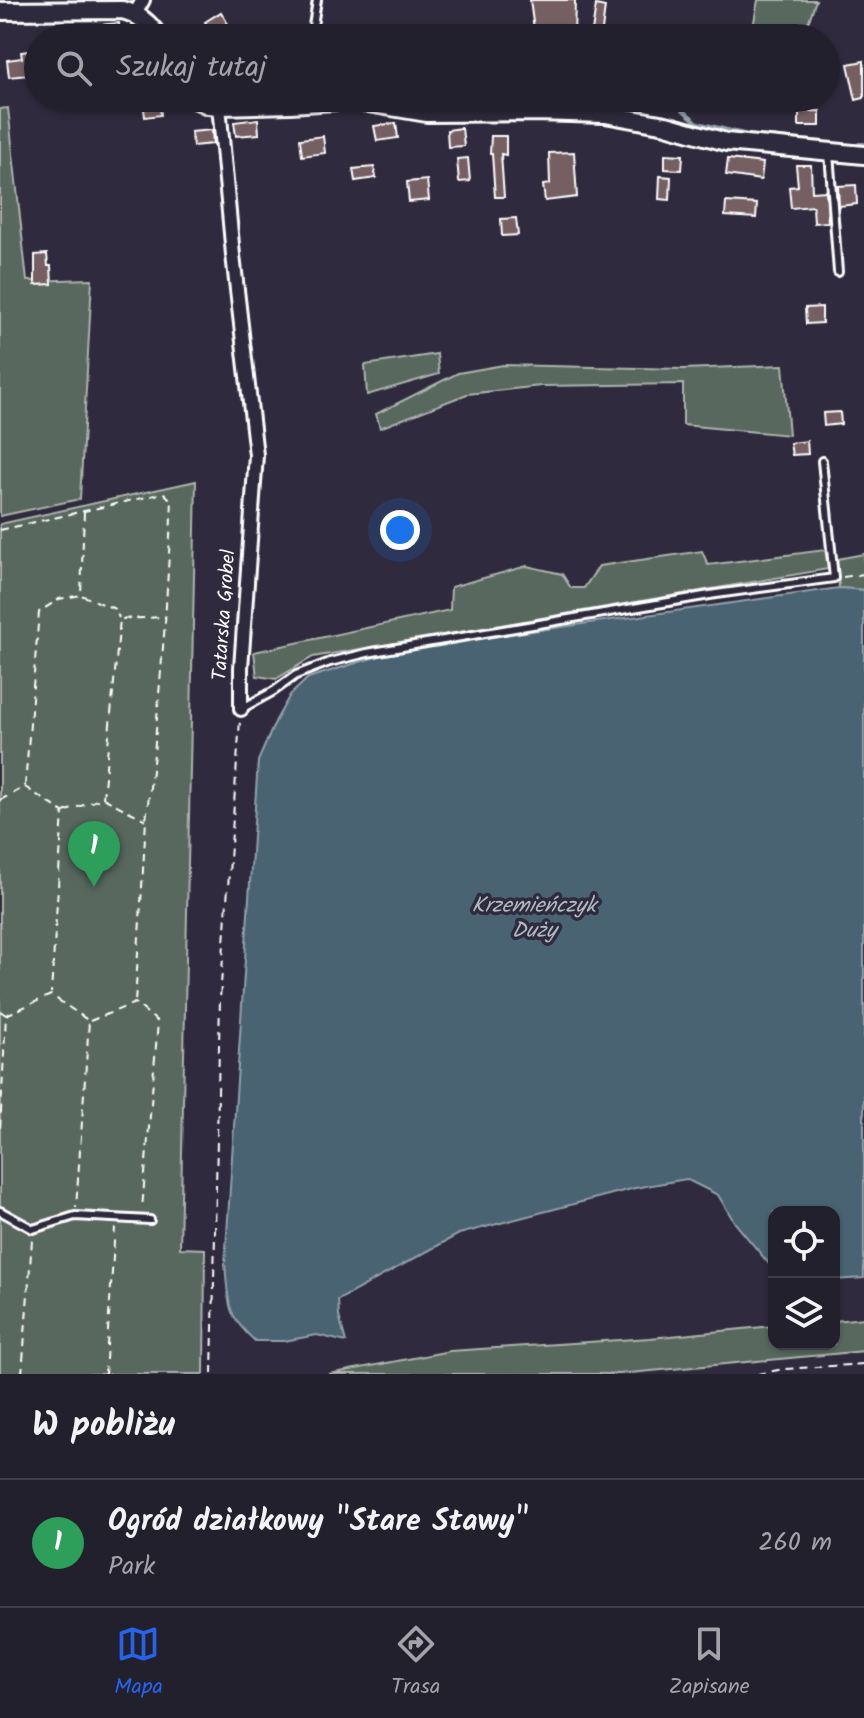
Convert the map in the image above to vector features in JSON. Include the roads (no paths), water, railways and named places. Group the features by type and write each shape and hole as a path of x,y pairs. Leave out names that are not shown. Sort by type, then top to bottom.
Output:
{"street":[{"path":"0,11 122,10 139,7"},
{"name":"Tatarska Grobel","path":"220,112 256,455 241,668 241,709"},
{"path":"421,112 605,114 666,125 726,142 864,155"}],"lane":[{"path":"313,24 317,0"},
{"path":"829,153 838,272"},
{"name":"Tatarska Grobel","path":"241,709 296,675 367,653 716,594 834,578 822,461"},
{"path":"0,1211 33,1229 75,1216 150,1220"}],"water":[{"name":"Krzemieńczyk Duży","path":"839,588 864,590 864,1278 840,1280 840,1206 768,1206 768,1263 735,1223 718,1195 686,1179 635,1188 459,1234 338,1300 346,1342 317,1335 284,1341 255,1341 238,1323 228,1298 225,1264 258,761 290,695 308,678 398,650"}],"waterway":[{"path":"685,112 698,123 748,135 823,142"},
{"path":"859,144 864,144"}],"place":[{"name":"Ogród działkowy \"Stare Stawy\"","path":"94,887"}]}
